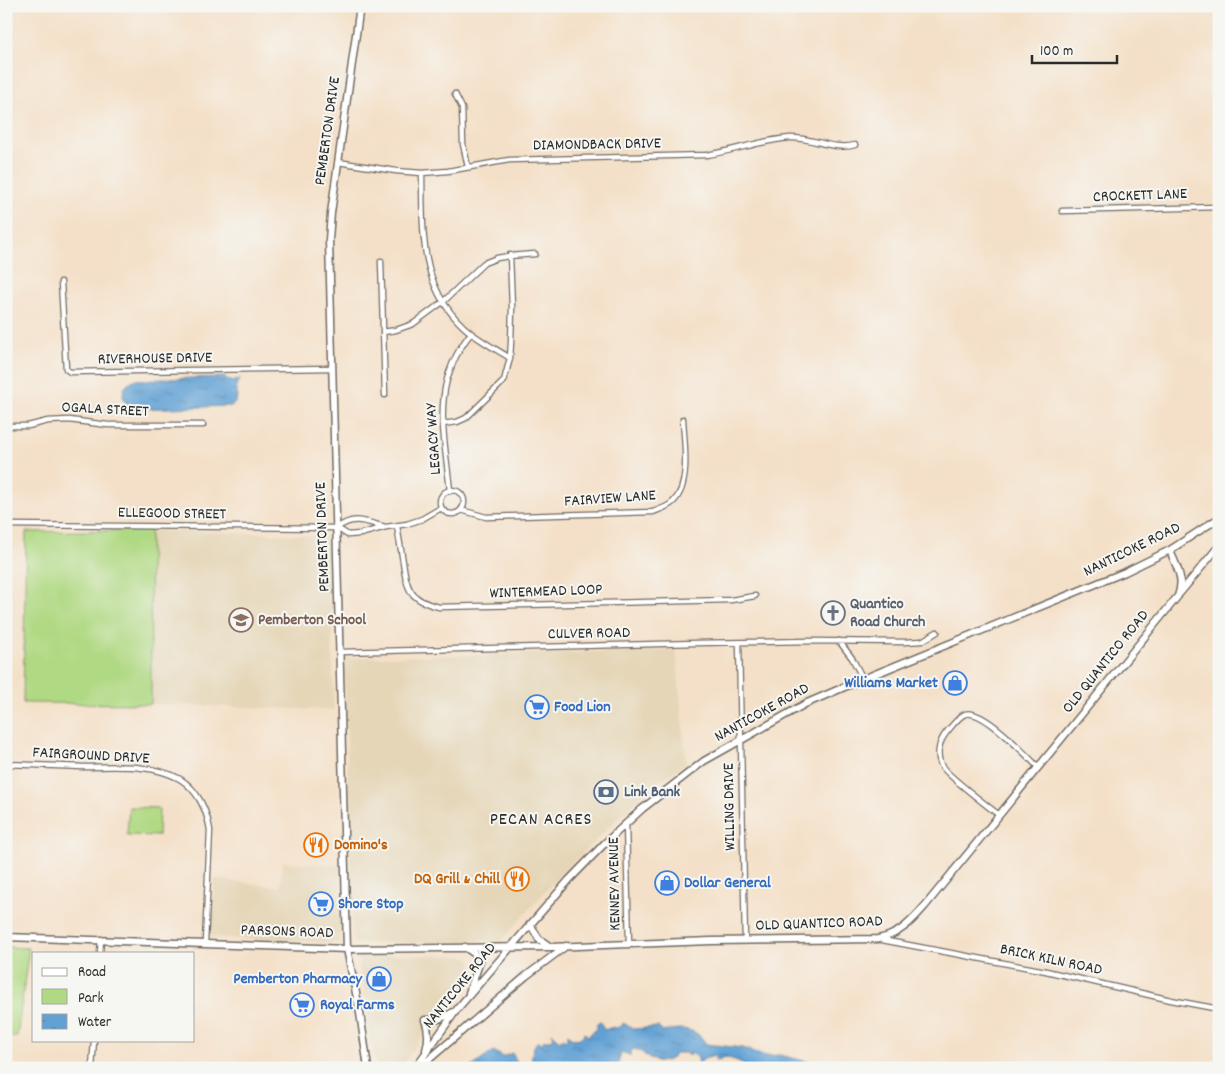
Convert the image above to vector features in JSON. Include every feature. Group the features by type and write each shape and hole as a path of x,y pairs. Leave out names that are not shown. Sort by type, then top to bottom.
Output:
{"street":[{"name":"PEMBERTON DRIVE","path":"360,6 330,213 330,237 347,949 360,1013 368,1068"},
{"path":"455,94 462,108 463,144 468,167"},
{"name":"DIAMONDBACK DRIVE","path":"338,162 422,173 448,171 509,160 706,155 768,141 792,138 841,147 855,145"},
{"path":"422,173 423,231 426,259 436,286 455,317 471,333 510,358"},
{"name":"CROCKETT LANE","path":"1062,211 1219,207"},
{"path":"383,332 413,324 444,301 484,263 497,258 535,254"},
{"path":"443,424 466,418 504,381 510,358 512,307 510,256"},
{"path":"381,261 385,395"},
{"name":"RIVERHOUSE DRIVE","path":"62,282 66,369 70,372 332,368"},
{"name":"LEGACY WAY","path":"450,490 442,403 447,377 454,359 471,333"},
{"name":"FAIRVIEW LANE","path":"461,510 486,517 653,512 664,508 675,501 684,485 683,419"},
{"name":"OGALA STREET","path":"6,426 28,426 48,421 69,420 108,425 203,425"},
{"path":"450,490 462,496 464,502 461,510 456,513 450,514 441,508 441,497 450,490"},
{"path":"386,527 346,521 337,528 348,534 357,535 422,519 441,508"},
{"name":"NANTICOKE ROAD","path":"417,1068 424,1054 458,1008 588,860 657,796 690,772 741,739 796,708 862,679 1107,580 1170,550 1219,518"},
{"name":"ELLEGOOD STREET","path":"6,525 337,528"},
{"name":"WINTERMEAD LOOP","path":"397,526 406,585 425,604 438,607 731,600 755,596"},
{"name":"OLD QUANTICO ROAD","path":"566,946 745,940 878,939 897,933 912,921 1219,546"},
{"path":"1170,550 1181,578 1182,585 1178,596"},
{"name":"CULVER ROAD","path":"340,652 839,641 922,641 937,632"},
{"path":"839,641 852,658 862,679"},
{"name":"WILLING DRIVE","path":"739,643 745,940"},
{"path":"999,815 942,768 939,753 940,743 945,735 965,714 980,716 1004,735 1038,767"},
{"name":"FAIRGROUND DRIVE","path":"6,764 138,768 165,772 181,780 201,801 208,817 210,830 205,943"},
{"name":"KENNEY AVENUE","path":"626,823 629,944"},
{"path":"530,924 539,939 550,947"},
{"name":"PARSONS ROAD","path":"6,937 347,949 566,946"},
{"path":"100,952 102,939"},
{"name":"BRICK KILN ROAD","path":"878,939 1046,971 1165,999 1219,1008"},
{"path":"464,946 477,956 480,961 469,996"},
{"path":"417,1068 526,976 566,946"},
{"path":"424,1054 428,1044 428,1027 425,1020 435,1021 458,1008"},
{"path":"92,1068 94,1042"}],"shaded area":[{"name":"Pemberton School","path":"150,530 329,536 334,710 151,704"},
{"path":"676,650 686,764 637,800 559,876 501,941 353,943 344,658"},
{"path":"283,862 340,865 341,943 210,937 215,879 280,887"},
{"path":"357,954 464,956 470,958 472,968 400,1068 376,1068"}],"green space":[{"path":"150,530 151,704 23,703 26,532"},
{"path":"129,807 159,808 158,836 127,835"},
{"path":"6,947 29,948 17,1037 6,1037"}],"water":[{"path":"224,377 233,382 241,378 236,385 237,399 232,406 136,409 126,404 124,400 123,395 126,386 134,380"},
{"path":"600,1021 604,1030 622,1026 623,1023 634,1029 658,1027 663,1032 675,1029 692,1031 702,1038 706,1044 743,1048 766,1056 779,1055 823,1065 824,1068 747,1068 738,1061 725,1057 716,1061 714,1055 707,1057 699,1063 697,1056 690,1053 689,1056 685,1053 676,1053 669,1060 658,1061 634,1049 631,1052 631,1056 621,1053 618,1064 621,1068 533,1068 532,1054 537,1042 543,1043 544,1040 551,1040 554,1037 552,1033 559,1041 568,1039 568,1034 574,1039 580,1038 585,1033 588,1036 596,1029"},
{"path":"494,1051 503,1057 512,1053 518,1063 517,1068 470,1068"}],"place":[{"name":"Quantico Road Church","path":"833,613"},
{"name":"Pemberton School","path":"241,620"},
{"name":"Williams Market","path":"955,683"},
{"name":"Food Lion","path":"537,707"},
{"name":"Link Bank","path":"606,792"},
{"name":"Domino's","path":"316,845"},
{"name":"DQ Grill & Chill","path":"517,879"},
{"name":"Dollar General","path":"667,883"},
{"name":"Shore Stop","path":"321,904"},
{"name":"Pemberton Pharmacy","path":"379,979"},
{"name":"Royal Farms","path":"302,1005"}],"district":[{"name":"PECAN ACRES","path":"541,820"}]}
